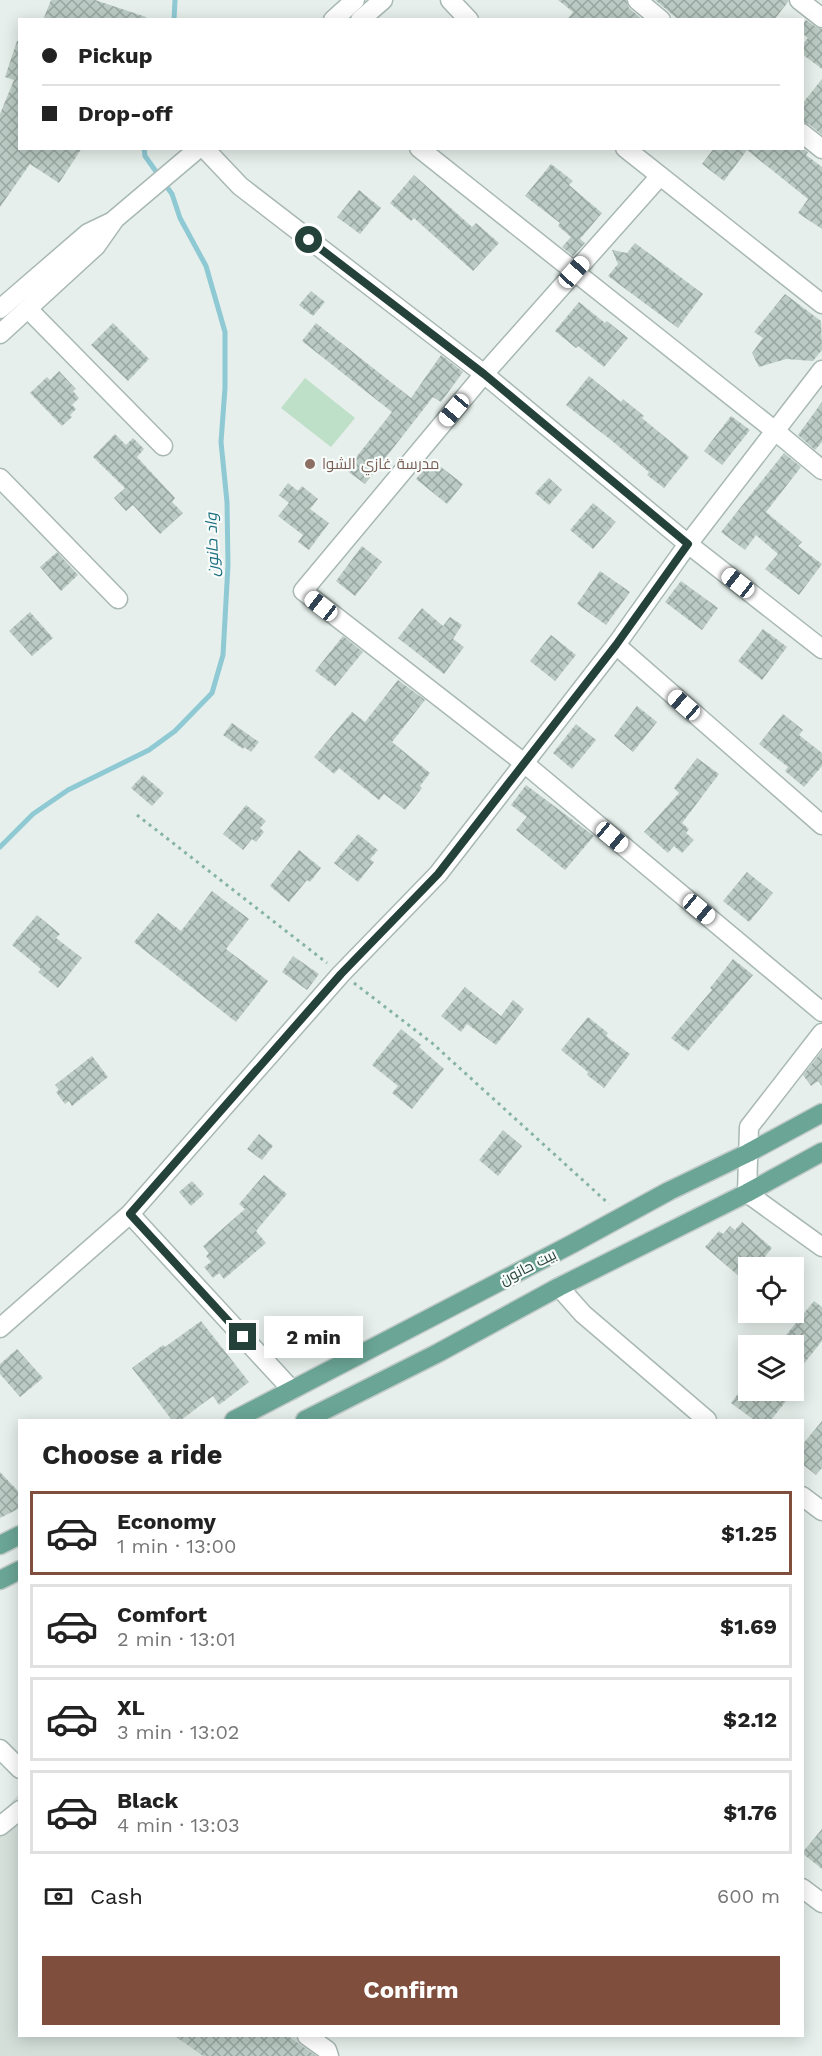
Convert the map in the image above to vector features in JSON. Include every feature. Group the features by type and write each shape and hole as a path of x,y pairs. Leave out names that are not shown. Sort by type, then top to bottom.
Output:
{"main road":[{"name":"بيت حانون","path":"238,1419 255,1415 292,1390 822,1113"},
{"path":"307,1419 438,1353 559,1287 747,1193 822,1152"},
{"path":"0,1545 18,1536"},
{"path":"0,1581 18,1571"}],"street":[{"path":"335,18 355,0"},
{"path":"362,18 383,0"},
{"path":"450,0 467,18"},
{"path":"637,0 659,18"},
{"path":"799,0 822,18"},
{"path":"804,135 822,149"},
{"path":"421,150 822,470"},
{"path":"628,150 822,304"},
{"path":"0,309 88,234 115,219 197,151 484,374 688,544 822,649"},
{"path":"660,176 484,374 303,591 524,764 822,1012"},
{"path":"0,334 96,246 115,219"},
{"path":"28,309 163,446"},
{"path":"0,1328 130,1214 341,974 438,874 616,645 688,544 822,370"},
{"path":"0,478 118,599"},
{"path":"616,645 822,825"},
{"path":"822,1033 749,1127 747,1193 822,1247"},
{"path":"130,1214 292,1390"},
{"path":"559,1287 583,1314 706,1419"},
{"path":"804,1498 822,1511"},
{"path":"0,1749 18,1767"},
{"path":"0,1826 18,1812"},
{"path":"804,1889 822,1903"},
{"path":"308,2037 327,2050 329,2056"}],"path":[{"path":"136,815 432,1043 622,1216"}],"shaded area":[{"path":"18,1795 18,2037 295,2037 321,2056 0,2056 0,1815"}],"green space":[{"path":"305,378 355,418 331,447 281,408"}],"building":[{"path":"51,0 95,0 146,17 146,18 44,18"},
{"path":"558,0 626,0 629,8 641,18 568,18 573,12"},
{"path":"655,0 788,0 776,18 677,18"},
{"path":"806,20 822,29 822,69 804,56 804,43 808,38 804,35"},
{"path":"18,41 18,150 81,150 59,183 30,164 0,207 0,114 14,80 5,77"},
{"path":"822,79 822,135 804,123 804,102"},
{"path":"804,149 808,152 806,155 822,167 822,229 798,213 808,199 747,150"},
{"path":"712,150 747,150 724,181 702,164"},
{"path":"551,164 573,181 569,185 602,213 580,239 585,243 573,256 562,247 571,237 558,226 560,223 525,196"},
{"path":"414,175 472,227 476,223 499,243 473,271 414,218 411,221 390,203"},
{"path":"359,190 381,208 360,234 337,217"},
{"path":"635,243 703,294 678,328 608,276 618,264 612,250 627,253"},
{"path":"311,291 325,302 313,316 299,305"},
{"path":"785,294 821,321 822,350 813,361 786,359 759,367 752,353 763,338 754,332"},
{"path":"579,302 628,338 604,367 555,331"},
{"path":"113,323 149,359 128,381 91,345"},
{"path":"316,323 411,398 441,355 463,372 441,402 433,397 365,484 346,470 392,412 302,341"},
{"path":"59,371 76,389 73,391 79,398 72,405 76,409 70,415 72,417 62,426 30,393 47,377 50,380"},
{"path":"589,376 621,402 623,399 644,416 642,418 689,457 664,488 647,475 649,472 566,405"},
{"path":"822,402 822,442 815,450 798,435"},
{"path":"731,416 750,430 722,465 704,451"},
{"path":"115,434 126,445 133,438 144,449 137,457 175,498 172,502 183,513 160,534 133,505 126,511 114,498 125,488 93,457"},
{"path":"784,453 801,467 766,512 802,542 798,546 822,564 799,595 765,569 778,554 756,535 745,550 721,532"},
{"path":"432,460 463,484 447,504 416,479"},
{"path":"549,478 562,490 549,505 535,493"},
{"path":"288,483 298,491 302,486 318,499 310,509 329,523 309,550 298,542 303,535 278,516 289,503 279,495"},
{"path":"593,503 616,522 593,549 570,530"},
{"path":"362,546 382,562 355,596 336,581"},
{"path":"57,552 78,575 61,591 40,567"},
{"path":"600,571 630,592 606,625 577,604"},
{"path":"681,581 718,608 702,630 665,602"},
{"path":"422,608 443,626 450,617 462,625 453,639 464,647 444,674 398,638"},
{"path":"30,612 53,638 32,656 9,631"},
{"path":"763,629 787,647 762,680 738,661"},
{"path":"551,635 576,655 555,681 530,661"},
{"path":"343,636 363,652 335,686 315,671"},
{"path":"398,680 425,700 392,742 430,773 405,810 384,794 379,800 339,768 334,774 314,757 352,712 365,722"},
{"path":"637,706 657,722 633,752 614,736"},
{"path":"783,714 803,730 799,735 822,753 822,766 804,787 785,771 788,767 759,744"},
{"path":"232,723 259,742 251,752 223,735"},
{"path":"576,724 596,740 572,769 553,753"},
{"path":"697,758 719,774 682,823 689,829 686,833 694,840 682,853 674,846 668,853 644,832 679,793 674,788"},
{"path":"143,775 164,793 152,806 131,788"},
{"path":"526,785 594,836 565,870 516,830 527,817 511,805"},
{"path":"246,805 266,821 260,828 264,832 256,842 252,839 243,850 223,834"},
{"path":"358,834 378,850 370,859 374,862 358,882 334,863"},
{"path":"299,850 321,868 310,882 307,880 289,902 270,886"},
{"path":"747,872 773,893 749,922 723,901"},
{"path":"212,891 249,919 226,949 268,981 236,1022 134,942 158,913 181,931"},
{"path":"37,915 60,934 56,938 82,958 58,988 38,972 41,969 12,945"},
{"path":"293,956 319,974 307,990 282,972"},
{"path":"733,959 753,975 688,1051 671,1038 712,990 710,988"},
{"path":"465,987 501,1016 513,1000 524,1009 496,1045 467,1024 461,1032 441,1016"},
{"path":"588,1017 608,1033 606,1036 630,1054 604,1088 561,1050"},
{"path":"401,1029 421,1045 419,1047 444,1069 412,1109 392,1093 398,1086 372,1065"},
{"path":"822,1051 822,1086 818,1081 811,1086 803,1075"},
{"path":"92,1056 108,1077 72,1106 69,1101 65,1104 56,1092 59,1090 55,1085"},
{"path":"503,1130 522,1146 498,1176 479,1160"},
{"path":"259,1134 273,1146 262,1160 247,1149"},
{"path":"264,1175 287,1194 256,1231 266,1243 224,1279 219,1273 213,1278 204,1267 211,1262 206,1256 209,1253 203,1246 245,1209 239,1204"},
{"path":"192,1181 204,1194 191,1206 179,1192"},
{"path":"742,1222 772,1248 765,1257 738,1257 738,1275 705,1247 719,1231 723,1234 730,1226 735,1230"},
{"path":"814,1301 822,1307 822,1341 804,1364 804,1335 786,1335 796,1323 804,1323 804,1313"},
{"path":"201,1321 249,1382 219,1405 213,1396 182,1419 171,1419 132,1368 163,1345 165,1347"},
{"path":"17,1349 43,1378 20,1397 0,1374 0,1364"},
{"path":"738,1394 738,1401 786,1401 772,1419 753,1419 731,1403"},
{"path":"822,1421 822,1468 816,1475 804,1466 804,1443"},
{"path":"0,1472 18,1491 18,1509 0,1518"},
{"path":"822,1829 822,1869 804,1855 804,1851"},
{"path":"176,2037 289,2037 316,2056 203,2056"}],"waterway":[{"name":"واد حانون","path":"174,18 175,0"},
{"name":"واد حانون","path":"0,847 33,814 68,790 149,750 175,731 212,693 223,655 228,565 227,502 221,442 225,388 225,332 206,266 180,218 172,194 145,156 144,150"}],"place":[{"name":"مدرسة غازي الشوا","path":"310,464"}],"route":[{"path":"243,1337 130,1214 341,974 438,874 616,645 688,544 484,374 309,240"}]}
